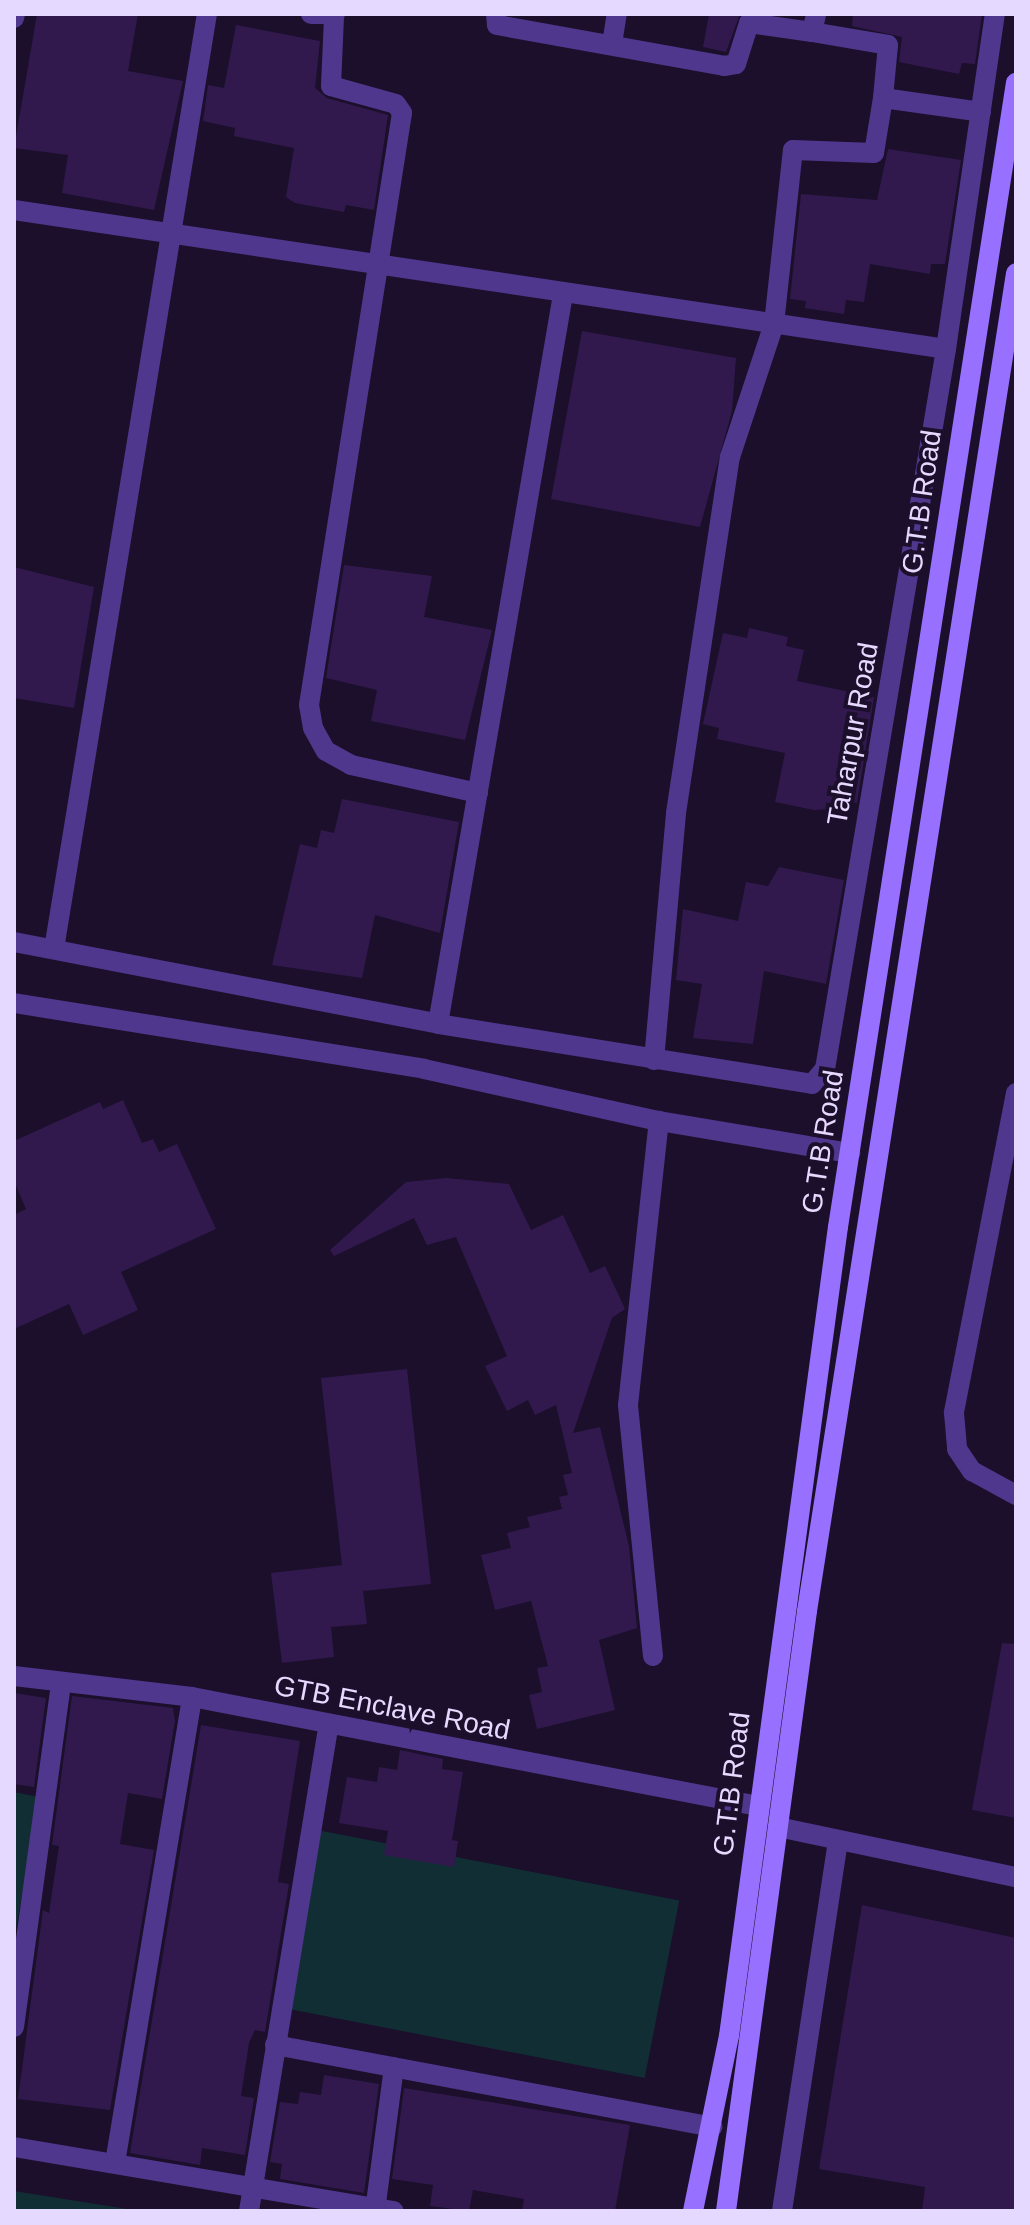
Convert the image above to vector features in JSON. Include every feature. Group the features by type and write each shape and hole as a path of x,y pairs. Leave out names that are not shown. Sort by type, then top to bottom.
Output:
{"main road":[{"name":"G.T.B Road","path":"693,2211 712,2127 850,1153 1016,83"},
{"name":"G.T.B Road","path":"726,2211 778,1827 1016,273"}],"street":[{"path":"54,949 111,573 172,234 207,14"},
{"path":"311,14 334,16 331,86 396,104 402,113 309,705 313,728 326,751 351,765 478,793"},
{"path":"496,14 497,25 724,66 736,64 749,23 814,23 888,45 874,153 793,150 774,324 730,457 676,813 654,1060"},
{"path":"612,44 617,14"},
{"name":"Taharpur Road","path":"14,942 438,1024 812,1084 825,1069 946,349 995,14"},
{"path":"883,98 981,112"},
{"path":"14,210 946,349"},
{"path":"438,1024 563,294"},
{"path":"14,1003 424,1069 659,1121 850,1153"},
{"path":"1016,1093 954,1413 957,1449 972,1471 1016,1495"},
{"path":"653,1656 628,1405 659,1121"},
{"name":"GTB Enclave Road","path":"14,1676 192,1697 328,1726 758,1806"},
{"path":"14,2027 61,1683"},
{"path":"115,2163 192,1697"},
{"path":"251,2201 328,1726"},
{"path":"778,1827 1016,1877"},
{"path":"782,2211 838,1841"},
{"path":"275,2045 712,2127"},
{"path":"14,2147 115,2163 251,2201 382,2210 394,2067"}],"green space":[{"path":"14,1792 39,1797 14,1940"},
{"path":"317,1830 679,1900 645,2078 282,2008"},
{"path":"14,2191 140,2211 14,2211"}],"building":[{"path":"37,14 138,14 128,71 183,81 154,210 62,193 68,155 14,148"},
{"path":"709,14 740,14 726,52 703,47"},
{"path":"853,14 982,14 975,64 962,63 959,74 899,62 902,37 852,26"},
{"path":"236,25 320,41 315,88 327,98 388,115 374,210 346,205 344,212 295,203 286,197 294,148 234,136 235,128 203,121 208,85 224,88"},
{"path":"888,149 961,160 945,264 931,264 930,274 870,264 864,302 846,300 844,314 805,308 806,301 790,299 801,194 877,200"},
{"path":"582,331 736,358 732,411 700,527 551,499"},
{"path":"344,565 432,576 424,617 492,630 465,740 371,721 377,690 326,678"},
{"path":"14,567 94,587 74,708 14,698"},
{"path":"749,628 788,637 786,646 804,650 797,681 874,697 857,803 833,798 831,809 814,810 775,802 785,753 717,739 719,728 703,724 723,633 747,638"},
{"path":"342,799 459,822 440,933 375,915 362,978 272,965 300,844 317,848 321,830 334,833"},
{"path":"779,867 844,880 826,984 764,971 753,1044 693,1038 702,984 676,980 683,909 738,921 746,882 768,886"},
{"path":"123,1100 142,1143 153,1139 159,1152 177,1144 216,1229 121,1272 138,1310 83,1335 69,1304 14,1329 14,1215 26,1209 14,1181 14,1141 100,1102 103,1109"},
{"path":"446,1178 509,1184 531,1230 563,1215 590,1273 605,1266 625,1309 612,1318 573,1433 600,1427 629,1546 637,1628 599,1640 615,1710 537,1729 529,1695 542,1692 537,1668 548,1666 531,1601 495,1610 481,1555 511,1548 507,1533 530,1527 527,1517 562,1509 559,1497 568,1495 563,1475 572,1473 556,1405 535,1415 528,1400 507,1411 485,1366 507,1356 456,1237 427,1245 414,1218 334,1256 330,1250 406,1182"},
{"path":"407,1369 431,1584 363,1591 367,1624 331,1627 334,1657 282,1663 271,1573 342,1565 321,1378"},
{"path":"1002,1643 1016,1644 1016,1818 972,1810"},
{"path":"14,1693 46,1698 34,1787 14,1784"},
{"path":"72,1696 173,1708 175,1721 162,1799 128,1793 120,1844 154,1850 110,2110 18,2099 43,1910 49,1913 59,1846 52,1845"},
{"path":"201,1725 300,1741 278,1882 289,1884 265,2032 255,2030 249,2043 241,2096 254,2098 245,2155 202,2148 200,2165 130,2153"},
{"path":"400,1750 443,1759 442,1769 463,1772 452,1840 458,1841 454,1867 384,1855 388,1831 339,1823 347,1777 377,1782 379,1767 397,1770"},
{"path":"862,1905 1016,1938 1016,2211 922,2211 925,2187 819,2169"},
{"path":"324,2075 379,2084 364,2193 280,2179 282,2164 270,2162 280,2102 298,2104 300,2092 321,2095"},
{"path":"404,2088 630,2125 615,2211 522,2211 524,2199 473,2190 469,2211 430,2206 433,2185 392,2179"}]}
